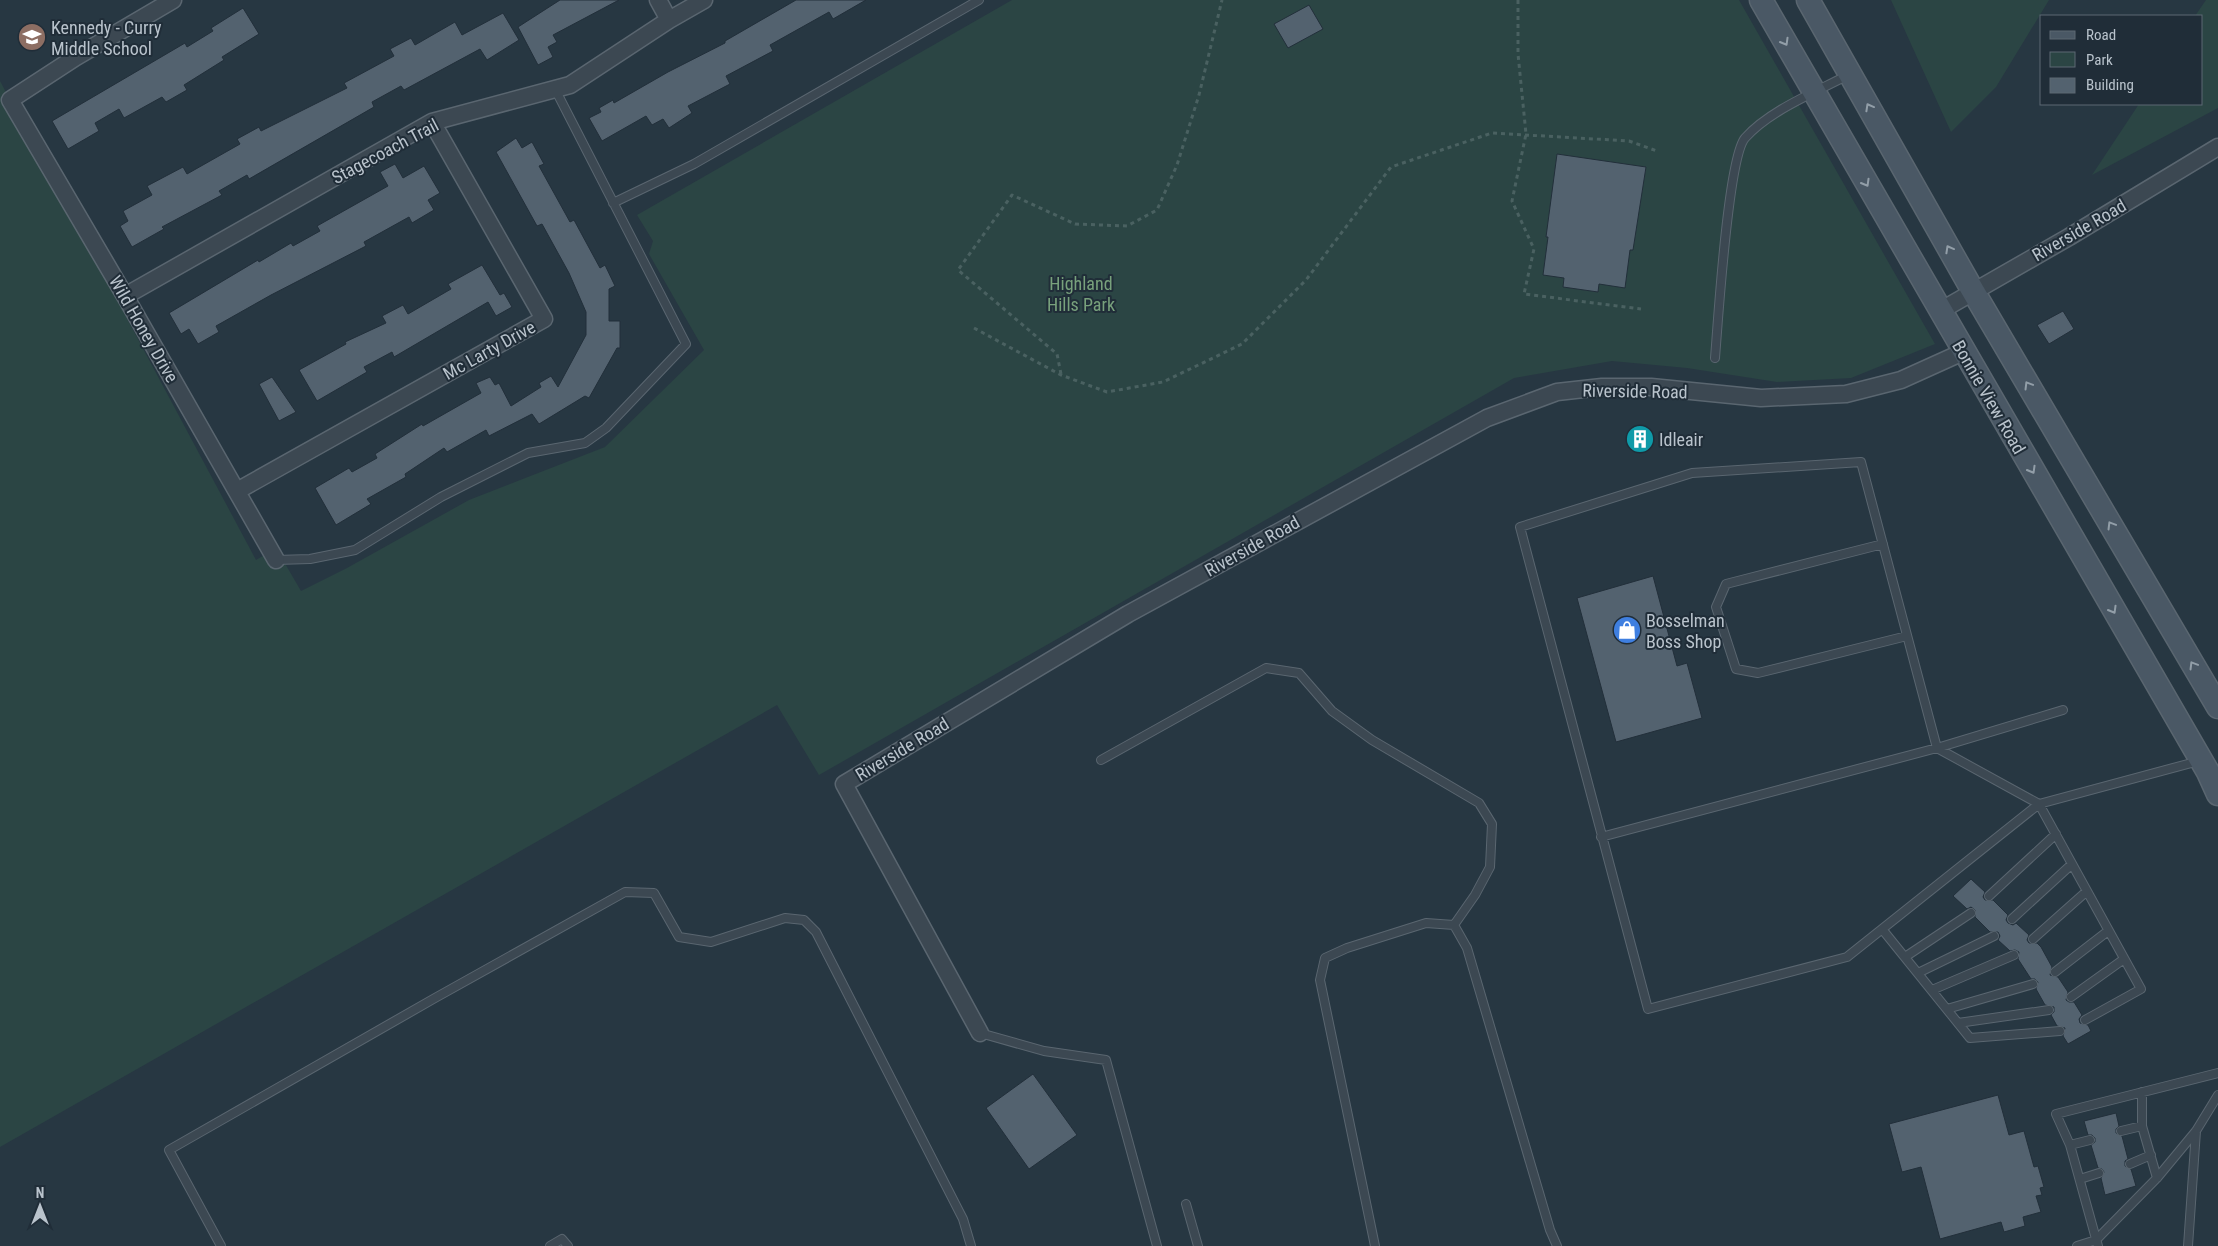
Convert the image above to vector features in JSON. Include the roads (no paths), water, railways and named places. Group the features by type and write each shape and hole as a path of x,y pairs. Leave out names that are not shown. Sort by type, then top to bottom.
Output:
{"main road":[{"name":"Bonnie View Road","path":"1761,0 1963,352 2209,759 2218,794"},
{"path":"1808,0 1973,291 2218,706"}],"street":[{"name":"Wild Honey Drive","path":"173,0 76,57 10,100 276,560"},
{"path":"658,0 669,20"},
{"name":"Stagecoach Trail","path":"125,296 432,122 570,85 669,20 704,0"},
{"name":"Mc Larty Drive","path":"237,491 544,319 432,122"},
{"name":"Riverside Road","path":"1940,311 2069,237 2218,147"},
{"name":"Riverside Road","path":"980,1033 844,784 1128,614 1487,418 1557,392 1602,386 1651,388 1761,398 1846,394 1901,380 1963,352"}],"lane":[{"path":"613,203 694,164 979,0"},
{"path":"1715,358 1731,195 1736,162 1744,139 1766,119 1850,74"},
{"path":"276,560 310,559 355,550 441,497 528,453 585,443 606,428 686,344 555,89"},
{"path":"2085,1020 2141,990 2039,804 1937,748 1861,462 1692,473 1520,527 1648,1009 1847,957 2039,804 2209,759"},
{"path":"1883,544 1726,584 1716,607 1736,669 1758,673 1907,636"},
{"path":"1101,760 1266,668 1298,673 1332,711 1372,740 1479,803 1492,824 1490,867 1454,926"},
{"path":"1601,837 1937,748 2063,710"},
{"path":"1989,896 2056,834"},
{"path":"2012,919 2072,864"},
{"path":"2033,939 2087,891"},
{"path":"221,1246 169,1150 625,892 654,893 679,937 711,942 785,918 804,920 816,932 963,1219 972,1246"},
{"path":"1905,957 1971,913"},
{"path":"1375,1246 1320,980 1326,958 1347,948 1426,923 1454,926"},
{"path":"1454,926 1466,948 1550,1230 1557,1246"},
{"path":"1882,928 1970,1038 2060,1031"},
{"path":"2054,972 2108,931"},
{"path":"1918,973 1994,936"},
{"path":"1932,990 2014,955"},
{"path":"2071,997 2124,959"},
{"path":"1947,1009 2033,984"},
{"path":"1958,1023 2048,1010"},
{"path":"980,1033 1044,1051 1106,1060 1157,1246"},
{"path":"2097,1243 2070,1145 2056,1114 2218,1073"},
{"path":"2142,1092 2142,1126 2157,1178"},
{"path":"2077,1246 2097,1243 2157,1178 2196,1131 2218,1096"},
{"path":"2121,1132 2142,1126"},
{"path":"2188,1246 2196,1131"},
{"path":"2070,1145 2090,1140"},
{"path":"2130,1164 2151,1155"},
{"path":"2080,1179 2099,1173"},
{"path":"1186,1204 1198,1246"},
{"path":"550,1246 562,1238 568,1246"}],"place":[{"name":"Kennedy - Curry Middle School","path":"32,37"},
{"name":"Idleair","path":"1640,439"},
{"name":"Bosselman Boss Shop","path":"1627,630"}],"park label":[{"name":"Highland Hills Park","path":"1081,293"}]}
